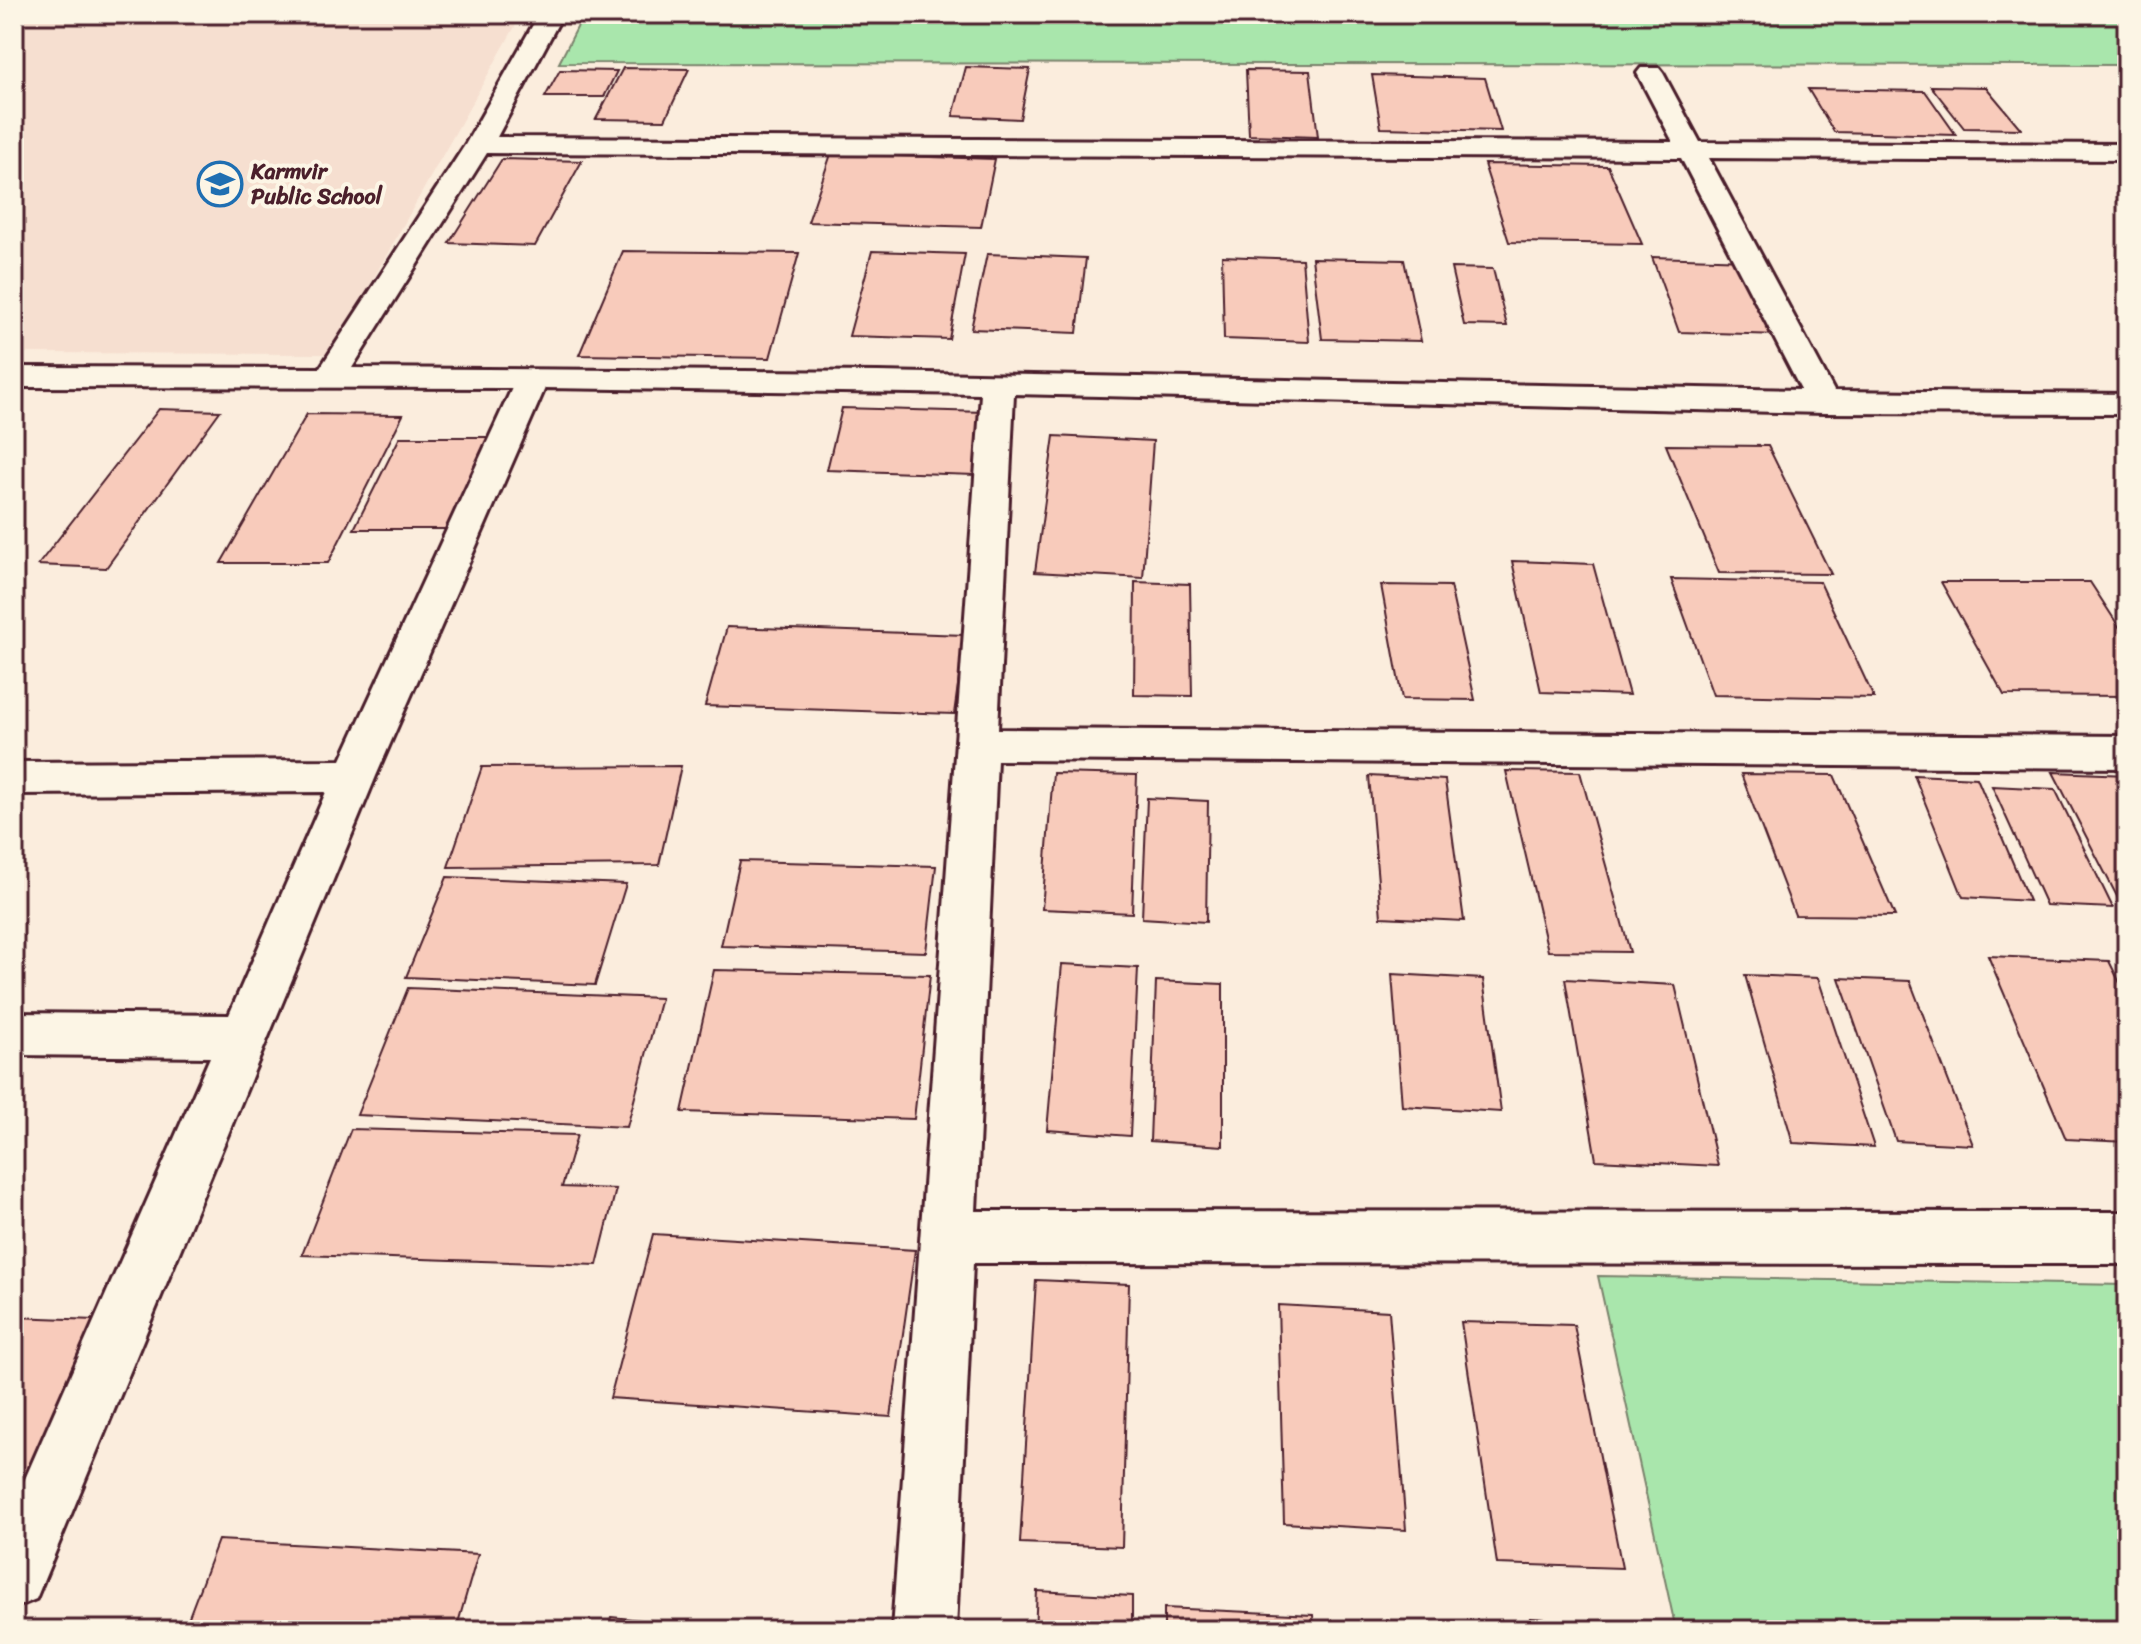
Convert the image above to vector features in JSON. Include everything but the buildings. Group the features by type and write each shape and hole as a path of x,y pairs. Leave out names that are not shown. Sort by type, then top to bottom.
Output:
{"street":[{"path":"330,377 479,145 551,14"},
{"path":"1650,73 1824,403"},
{"path":"479,145 2127,152"},
{"path":"14,377 998,384 1824,403 2127,404"},
{"path":"14,1577 355,776 533,379"},
{"path":"924,1630 998,384"},
{"path":"977,744 2127,752"},
{"path":"14,778 355,776"},
{"path":"14,1034 244,1036"},
{"path":"947,1237 2127,1238"}],"shaded area":[{"name":"Karmvir Public School","path":"14,14 522,14 331,354 14,353"}],"green space":[{"path":"584,14 2127,14 2127,65 559,63"},
{"path":"1598,1276 2127,1285 2127,1630 1676,1630"}],"place":[{"name":"Karmvir Public School","path":"220,184"}]}
